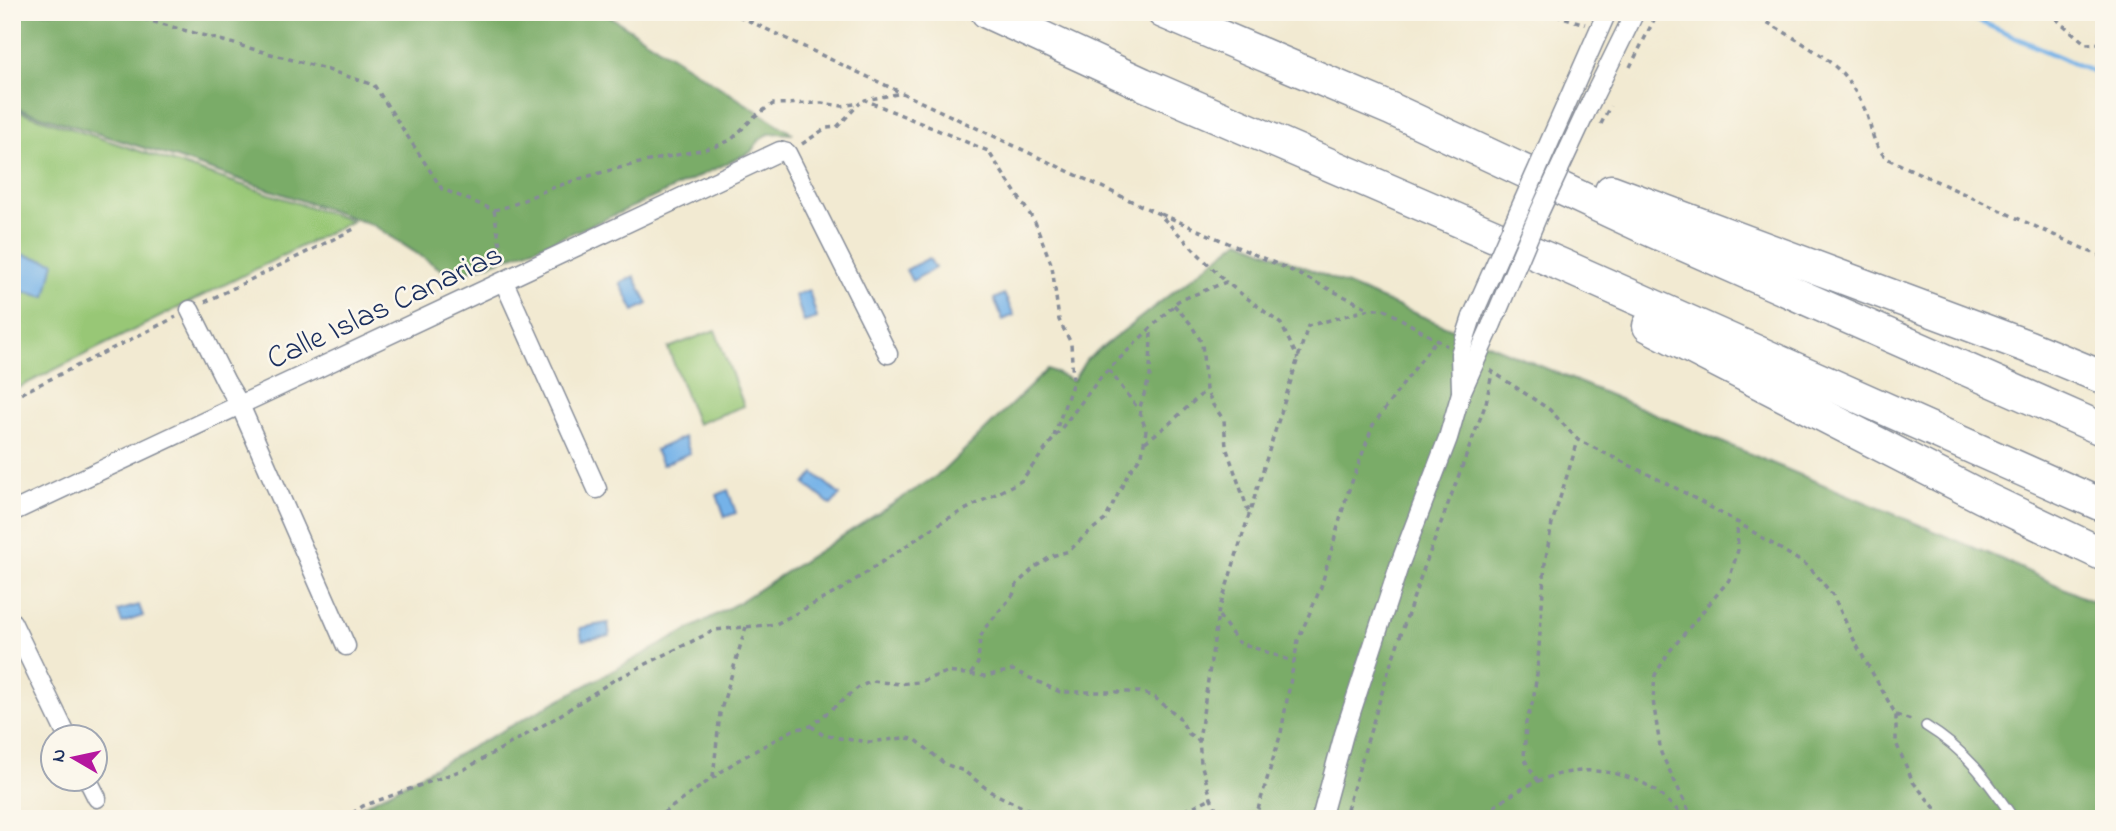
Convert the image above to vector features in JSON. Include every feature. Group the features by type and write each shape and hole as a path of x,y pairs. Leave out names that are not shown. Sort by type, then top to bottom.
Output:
{"highway":[{"path":"987,12 1143,84 2104,506"},
{"path":"1163,12 1391,109 1648,229 2104,430"},
{"path":"1143,84 1244,141 1605,304 1982,497 2104,555"},
{"path":"1391,109 2016,342 2104,378"}],"street":[{"path":"1461,393 1460,354 1472,317 1608,12"},
{"path":"1321,819 1367,658 1448,438 1461,393 1538,215 1634,12"},
{"name":"Calle Islas Canarias","path":"12,512 780,150 787,153 888,355"},
{"path":"504,282 597,489"},
{"path":"190,310 240,405 346,646"},
{"path":"12,622 60,722"},
{"path":"94,792 97,798"}],"lane":[{"path":"1926,726 1950,741 1987,779 2014,819"}],"path":[{"path":"74,12 136,17 374,85 442,189 494,210 510,207 548,189 599,174 714,147 731,140 755,116 773,104 822,103 842,106 899,93"},
{"path":"730,12 1159,214 1288,269 1370,309"},
{"path":"1546,12 1589,25"},
{"path":"1628,69 1658,12"},
{"path":"1750,12 1803,44 1842,74 1865,110 1874,142 1880,153 1888,159 2104,258"},
{"path":"2048,12 2086,44 2104,43"},
{"path":"819,134 826,128 836,127 862,102"},
{"path":"862,102 988,151 1035,222 1052,266 1059,320 1071,343 1073,382 1052,439"},
{"path":"494,210 504,282"},
{"path":"1159,214 1226,282 1280,324 1298,359"},
{"path":"344,819 363,806 465,769 554,719 614,680 715,630 776,624 840,590 945,520 1021,481 1108,370 1178,301 1226,282"},
{"path":"1174,305 1190,323 1202,343 1206,390 1224,420 1226,447 1249,515"},
{"path":"1221,819 1211,798 1201,763 1199,740 1218,614 1308,327 1370,309 1384,309 1446,346"},
{"path":"1139,410 1150,376 1151,328"},
{"path":"1255,819 1281,733 1298,640 1321,587 1346,498 1373,425 1435,341"},
{"path":"1344,819 1389,669 1486,403 1496,361"},
{"path":"971,674 978,663 980,638 985,628 1013,595 1017,584 1052,556 1069,551 1105,520 1129,472 1142,455 1146,430 1139,410 1108,370"},
{"path":"1503,379 1550,410 1578,440 1674,487 1808,566 1833,595 1856,644 1896,715 1896,743 1913,782 1944,819"},
{"path":"1145,442 1206,390"},
{"path":"1538,781 1524,759 1526,723 1537,674 1545,563 1552,523 1578,440"},
{"path":"1693,819 1661,753 1653,700 1655,675 1669,652 1729,580 1738,550 1737,522"},
{"path":"1218,614 1238,642 1295,662"},
{"path":"713,777 720,713 746,627"},
{"path":"655,819 735,762 793,730 811,726 859,687 872,681 899,684 919,682 947,672 985,676 1013,670 1060,692 1140,692 1154,697 1178,716 1189,734 1199,740"},
{"path":"1896,715 1926,726"},
{"path":"811,726 823,735 845,739 915,739 945,764 964,771 991,792 1024,808 1062,819"},
{"path":"1478,819 1497,803 1538,781 1563,773 1592,769 1643,782 1687,819"},
{"path":"1167,819 1211,798"}],"green space":[{"path":"12,12 603,12 793,134 768,134 751,152 640,204 565,236 451,276 373,225 176,158 12,107"},
{"path":"12,109 352,221 12,391"},
{"path":"1240,240 2001,559 2104,607 2104,819 339,819 736,604 941,473 1048,369 1073,381 1086,360"},
{"path":"715,330 744,406 697,424 668,348"}],"water":[{"path":"12,252 54,262 46,297 12,289"},
{"path":"929,258 935,268 912,281 906,270"},
{"path":"634,276 648,304 634,311 620,283"},
{"path":"809,290 817,318 804,322 795,295"},
{"path":"1004,294 1014,315 1003,320 994,299"},
{"path":"684,437 690,453 662,465 655,450"},
{"path":"814,473 840,495 831,505 805,484"},
{"path":"728,490 736,513 725,517 717,495"},
{"path":"139,605 143,616 122,623 118,611"},
{"path":"608,623 610,636 582,640 580,628"}],"waterway":[{"path":"1959,12 2104,77"}]}
